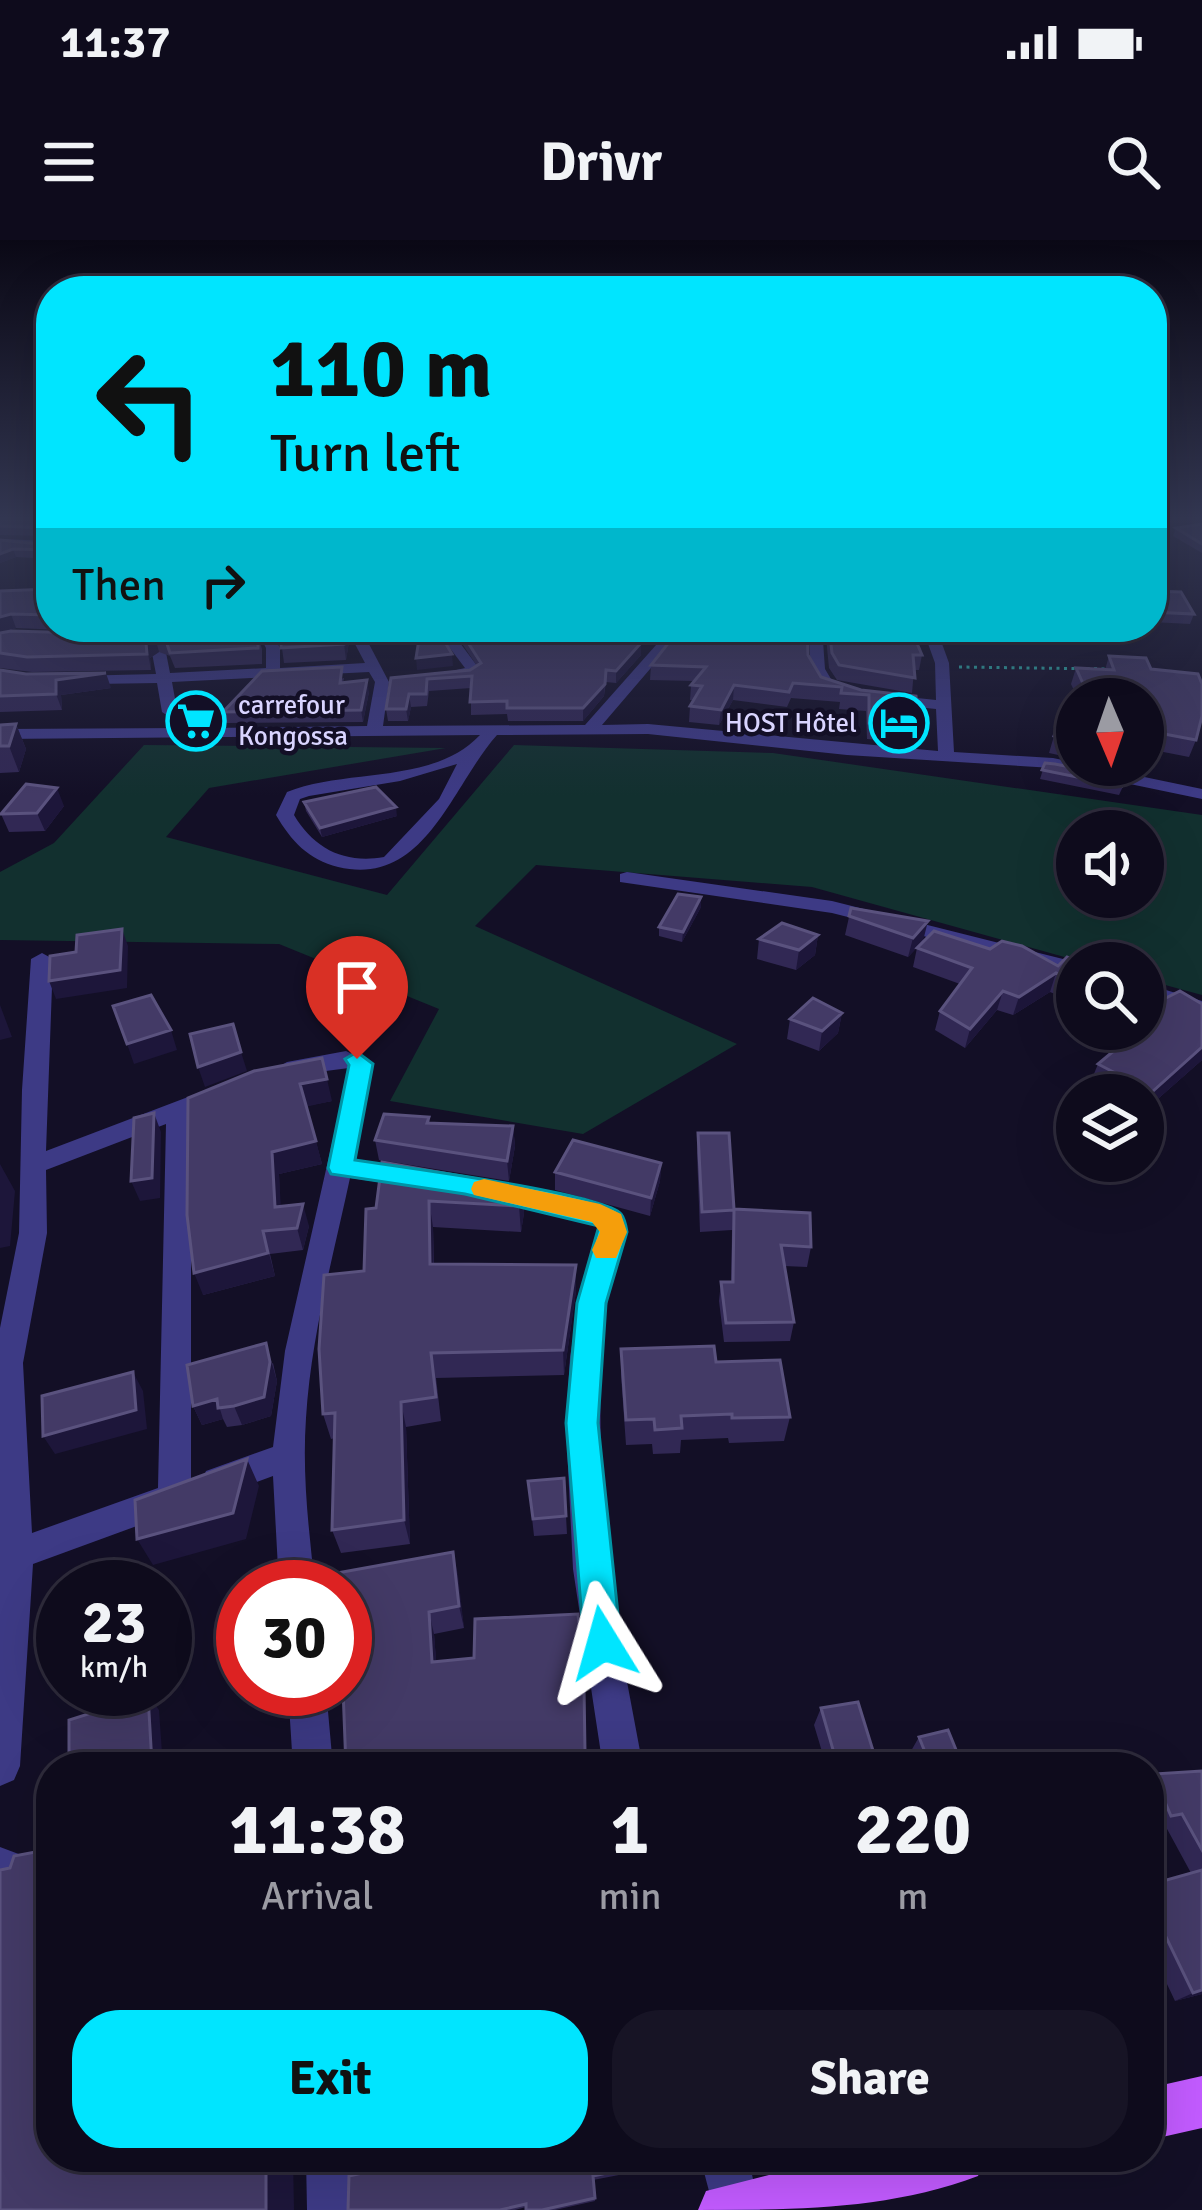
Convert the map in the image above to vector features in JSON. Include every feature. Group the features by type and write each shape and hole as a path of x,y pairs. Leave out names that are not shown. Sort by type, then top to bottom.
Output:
{"main road":[{"path":"1164,2111 1202,2102"},
{"path":"729,2191 858,2172"}],"street":[{"path":"157,642 170,712 203,730"},
{"path":"270,642 273,673"},
{"path":"361,642 378,674 374,731"},
{"path":"423,679 474,671 452,642"},
{"path":"584,642 585,648 624,647"},
{"path":"591,727 666,642"},
{"path":"816,642 818,669 828,687 859,696 944,705"},
{"path":"934,642 942,667 946,756"},
{"path":"643,647 662,646"},
{"path":"0,676 50,681 378,674 402,680"},
{"path":"0,734 591,727 1068,765 1202,794"},
{"path":"470,755 400,776 305,791 292,796 285,815 292,830 314,851 345,864 390,861 447,801 470,755 494,729"},
{"path":"627,878 832,907 1056,964"},
{"path":"0,1766 8,1558 8,1363 31,1244 41,959"},
{"path":"1164,996 1202,1008"},
{"path":"35,1165 304,1063 357,1059 361,1064 309,1294 288,1456 296,1560"},
{"path":"174,1497 179,1110"},
{"path":"340,1168 454,1183 600,1214 611,1221 614,1232 591,1303 582,1423 596,1603 621,1752"},
{"path":"8,1558 288,1456"},
{"path":"309,1716 312,1752"},
{"path":"0,1868 24,1877 36,1874"},
{"path":"330,2172 332,2210"}],"path":[{"path":"942,667 1128,670"}],"green space":[{"path":"144,745 446,748 209,788 166,837 387,895 514,745 773,753 1202,815 1202,995 1164,985 1164,942 1056,942 1056,955 812,887 536,865 475,926 737,1044 583,1134 390,1101 439,1009 279,944 0,940 0,872 54,843"}],"building":[{"path":"0,612 36,612 36,615 0,617"},
{"path":"36,632 36,642 148,642 147,654 27,657 0,653 0,633"},
{"path":"166,642 258,642 258,648 170,653"},
{"path":"281,642 344,642 344,644 281,648"},
{"path":"419,642 445,642 452,654 416,658"},
{"path":"468,642 641,643 616,671 606,670 605,684 583,708 507,708 507,701 470,702 472,676 427,679 426,694 409,694 406,709 386,709 391,678 470,670 481,663"},
{"path":"669,642 808,642 808,655 821,677 861,690 916,696 919,727 869,723 869,695 841,693 842,687 793,683 789,692 734,685 721,710 690,706 702,686 691,685 706,667 651,665"},
{"path":"831,642 916,642 922,655 913,655 915,678 839,665"},
{"path":"1109,656 1146,658 1151,669 1198,674 1202,716 1196,740 1164,734 1164,678 1081,678 1076,668 1114,670"},
{"path":"342,667 340,683 367,680 361,710 223,712 262,671"},
{"path":"0,670 106,673 56,680 56,694 0,696"},
{"path":"16,724 9,746 0,746 0,725"},
{"path":"1045,763 1056,765 1056,773 1042,770"},
{"path":"26,784 57,788 37,813 1,814"},
{"path":"376,787 396,807 320,828 304,802"},
{"path":"678,894 701,897 683,932 659,927"},
{"path":"851,908 928,921 913,938 849,916"},
{"path":"782,923 818,935 799,950 759,939"},
{"path":"122,929 120,970 49,981 50,956 76,952 77,935"},
{"path":"934,931 990,949 1002,941 1056,965 1056,973 1019,997 1003,991 970,1029 940,1011 972,968 917,948"},
{"path":"1180,991 1202,1004 1202,1047 1164,1081 1164,1074 1117,1074 1098,1064 1115,1050 1164,1050 1164,999"},
{"path":"151,995 171,1030 127,1044 113,1006"},
{"path":"813,998 842,1013 822,1031 790,1019"},
{"path":"233,1024 241,1052 198,1067 190,1034"},
{"path":"322,1058 327,1079 300,1084 316,1141 272,1152 275,1207 303,1204 297,1228 263,1231 268,1253 194,1273 187,1215 188,1098 254,1071"},
{"path":"154,1113 152,1178 131,1181 134,1118"},
{"path":"384,1114 429,1117 427,1123 513,1126 507,1161 375,1140"},
{"path":"698,1133 729,1133 734,1209 810,1213 811,1247 781,1245 794,1322 726,1323 721,1282 733,1282 734,1210 702,1212"},
{"path":"573,1140 661,1163 651,1198 555,1172"},
{"path":"382,1162 522,1187 519,1206 429,1201 430,1264 576,1265 563,1350 431,1353 436,1397 401,1402 404,1520 332,1530 335,1413 323,1414 319,1349 324,1275 364,1271 366,1209 376,1208"},
{"path":"266,1343 270,1362 264,1397 234,1406 218,1408 217,1399 193,1406 187,1365"},
{"path":"714,1346 716,1362 780,1360 790,1417 681,1416 682,1428 655,1430 654,1419 626,1420 621,1349"},
{"path":"133,1372 136,1410 43,1436 42,1396"},
{"path":"247,1459 233,1513 137,1539 135,1500"},
{"path":"564,1478 566,1516 533,1519 528,1481"},
{"path":"453,1552 459,1606 429,1612 432,1662 474,1658 475,1619 578,1614 585,1752 345,1752 344,1716 372,1716 372,1567"},
{"path":"858,1702 873,1752 834,1752 821,1708"},
{"path":"149,1716 151,1752 69,1752 69,1720"},
{"path":"948,1730 957,1752 925,1752 919,1737"},
{"path":"1202,1771 1202,1850 1182,1814 1171,1816 1164,1800 1164,1773"},
{"path":"36,1852 36,2172 266,2172 266,2210 0,2210 0,1870 10,1868 14,1856"},
{"path":"1202,1870 1202,1990 1193,1993 1164,1933 1164,1881"},
{"path":"367,2172 611,2172 593,2176 595,2198 542,2210 526,2210 526,2204 500,2210 348,2210 349,2176"}],"slow traffic":[{"path":"484,1189 600,1214 611,1221 614,1232 606,1250"}],"place":[{"name":"carrefour Kongossa","path":"196,721"},
{"name":"HOST Hôtel","path":"899,723"}],"route":[{"path":"357,1059 361,1064 340,1168 465,1185 600,1214 611,1221 614,1232 591,1303 582,1423 603,1643"}]}
